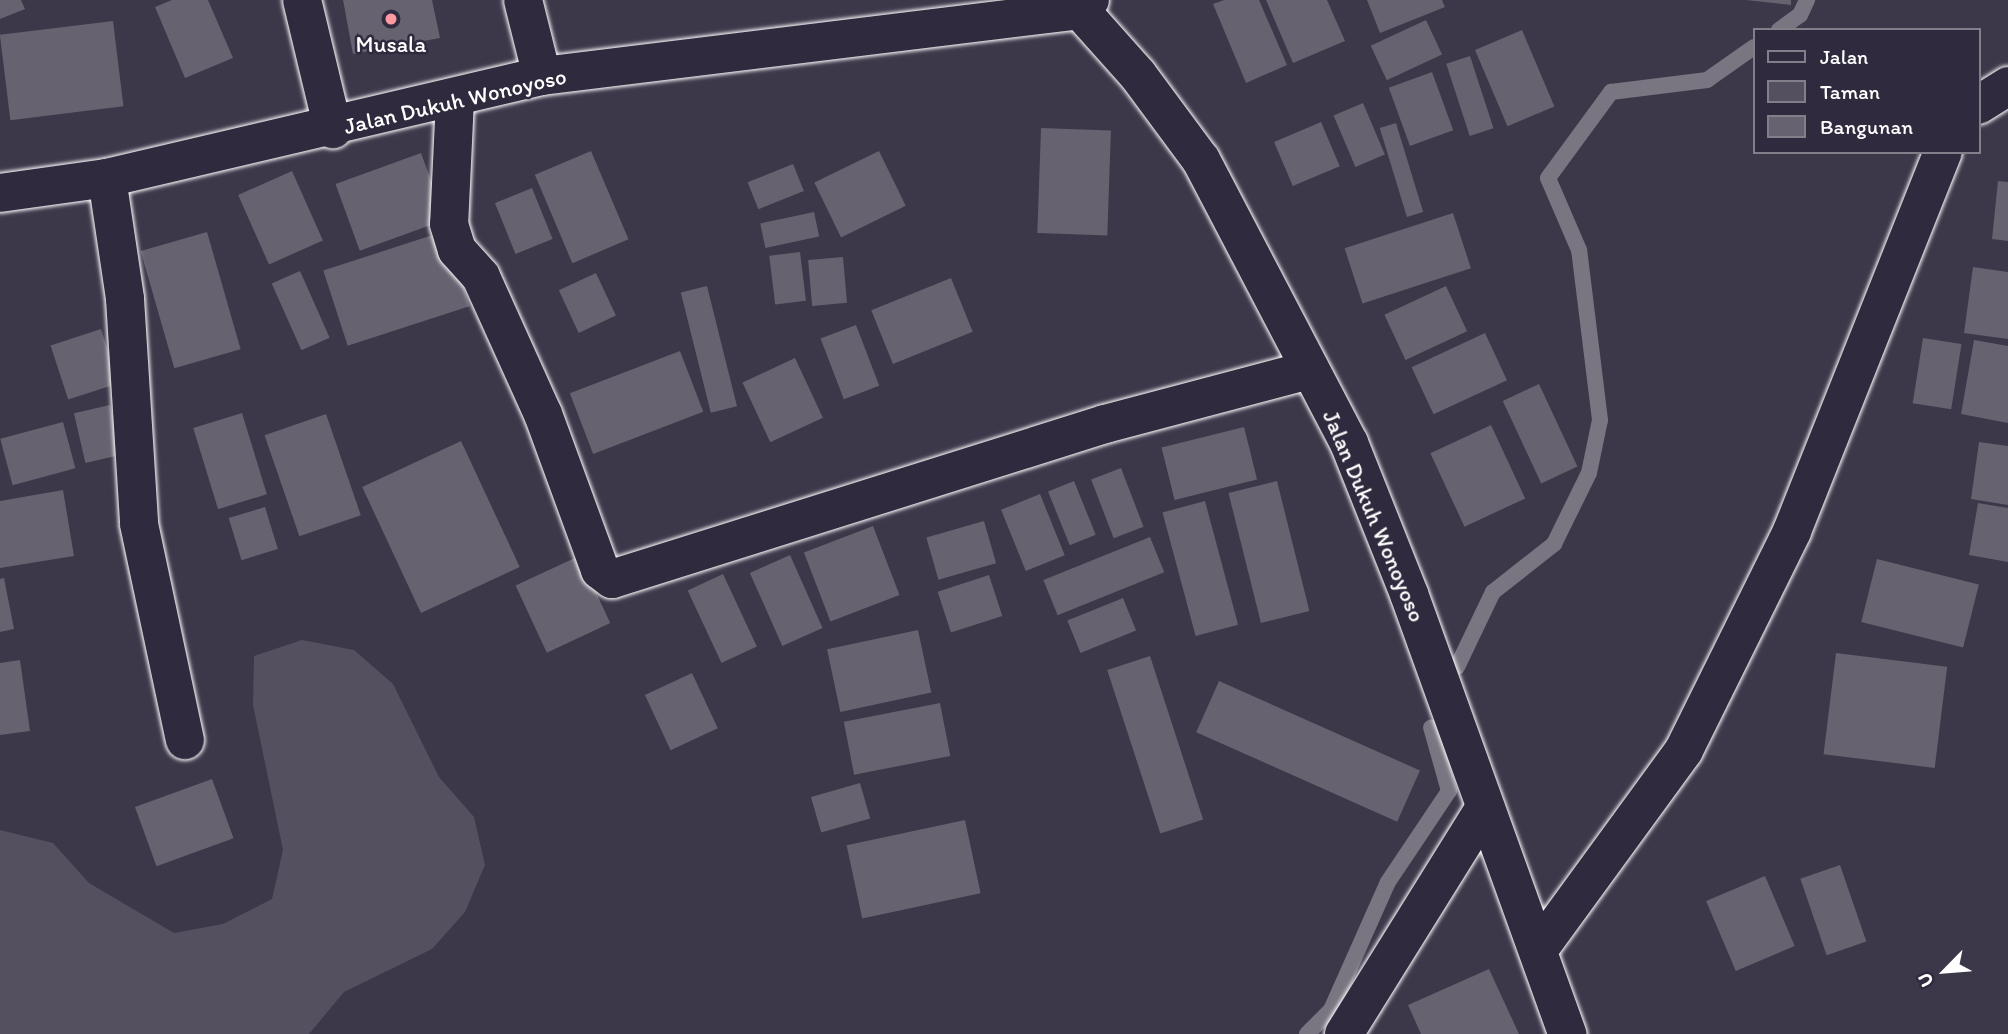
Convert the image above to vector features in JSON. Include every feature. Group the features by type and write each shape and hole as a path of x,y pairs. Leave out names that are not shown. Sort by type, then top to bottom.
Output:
{"street":[{"path":"302,0 333,130"},
{"path":"523,0 542,76"},
{"name":"Jalan Dukuh Wonoyoso","path":"0,193 107,178 333,130 542,76 1085,5 1201,160 1349,443 1409,594 1485,809 1539,949 1567,1034"},
{"path":"1980,104 2008,86"},
{"path":"455,99 449,224 457,250 481,277 543,414 600,570 612,579 1105,424 1310,370"},
{"path":"1539,949 1684,750 1792,531 1942,154"},
{"path":"107,178 125,299 139,524 185,740"},
{"path":"1344,1034 1485,809"}],"green space":[{"path":"302,640 354,650 393,684 439,777 474,817 485,865 465,912 432,949 344,992 309,1034 0,1034 0,830 53,843 89,883 174,933 223,924 272,899 283,850 253,705 254,656"}],"building":[{"path":"0,0 21,0 25,9 0,19"},
{"path":"172,0 208,0 233,58 185,78 155,7"},
{"name":"Musala","path":"343,0 432,0 440,38 353,54"},
{"path":"1224,0 1259,0 1287,65 1246,83 1213,4"},
{"path":"1266,0 1327,0 1345,41 1293,63"},
{"path":"1367,0 1442,0 1445,7 1380,33"},
{"path":"1746,0 1791,0 1791,5"},
{"path":"1426,20 1442,54 1387,80 1371,46"},
{"path":"113,21 123,106 10,120 0,35"},
{"path":"1522,30 1554,106 1507,126 1475,50"},
{"path":"1470,56 1493,128 1470,136 1446,64"},
{"path":"1432,72 1453,130 1410,146 1389,88"},
{"path":"1363,103 1385,155 1355,167 1334,116"},
{"path":"1321,122 1340,166 1293,186 1274,142"},
{"path":"1396,123 1423,212 1407,217 1380,128"},
{"path":"1041,128 1111,130 1107,235 1037,233"},
{"path":"591,151 629,239 572,263 535,175"},
{"path":"879,151 906,206 841,237 814,183"},
{"path":"421,153 445,220 360,251 335,184"},
{"path":"793,164 804,191 758,209 748,182"},
{"path":"292,171 323,240 269,264 238,195"},
{"path":"1998,181 2008,182 2008,241 1992,239"},
{"path":"532,188 553,239 516,254 495,203"},
{"path":"814,212 819,236 765,248 760,223"},
{"path":"1453,213 1471,268 1363,303 1345,248"},
{"path":"445,231 469,306 348,346 323,271"},
{"path":"207,232 241,349 174,368 141,251"},
{"path":"800,252 806,301 775,304 769,256"},
{"path":"843,257 847,303 812,306 808,260"},
{"path":"1973,267 2008,272 2008,339 1964,333"},
{"path":"300,271 330,338 301,350 272,284"},
{"path":"596,273 616,316 579,333 559,290"},
{"path":"951,278 973,332 893,364 871,310"},
{"path":"707,286 737,406 711,413 681,293"},
{"path":"1446,286 1467,331 1406,360 1384,315"},
{"path":"856,325 879,386 844,399 821,339"},
{"path":"101,329 119,383 68,400 51,345"},
{"path":"1485,333 1507,380 1434,414 1412,367"},
{"path":"1923,338 1962,344 1951,409 1913,403"},
{"path":"1974,340 2008,346 2008,423 1961,414"},
{"path":"680,351 703,412 593,454 570,393"},
{"path":"795,358 823,418 770,442 742,383"},
{"path":"1539,384 1577,466 1541,483 1503,401"},
{"path":"110,405 121,455 85,463 74,413"},
{"path":"242,413 267,494 218,509 193,428"},
{"path":"326,414 361,515 299,536 265,435"},
{"path":"63,422 75,468 13,485 0,439"},
{"path":"1491,425 1525,498 1465,527 1430,453"},
{"path":"1244,427 1257,479 1175,500 1162,448"},
{"path":"461,441 520,567 421,613 362,487"},
{"path":"1979,442 2008,446 2008,505 1971,499"},
{"path":"1121,468 1144,527 1114,538 1091,479"},
{"path":"1074,481 1096,535 1070,545 1048,491"},
{"path":"1277,481 1309,611 1261,623 1228,493"},
{"path":"63,490 74,556 0,568 0,501"},
{"path":"1040,494 1065,555 1026,571 1001,510"},
{"path":"1205,501 1238,625 1196,636 1162,512"},
{"path":"1978,503 2008,508 2008,562 1969,555"},
{"path":"265,507 278,549 242,560 229,518"},
{"path":"984,521 996,563 938,580 926,538"},
{"path":"873,526 900,595 830,622 804,553"},
{"path":"1150,537 1164,572 1058,615 1043,580"},
{"path":"790,555 823,628 782,646 750,573"},
{"path":"579,556 610,623 547,653 516,586"},
{"path":"1877,559 1979,584 1963,647 1861,622"},
{"path":"723,574 757,647 721,663 688,590"},
{"path":"989,575 1002,616 951,633 938,592"},
{"path":"4,578 14,629 0,632 0,579"},
{"path":"1123,598 1136,630 1080,653 1067,620"},
{"path":"918,630 931,693 840,712 827,649"},
{"path":"1836,653 1947,667 1935,768 1824,754"},
{"path":"1150,656 1203,820 1160,833 1107,670"},
{"path":"20,660 30,731 0,735 0,663"},
{"path":"692,673 718,728 671,750 645,695"},
{"path":"1219,681 1420,770 1397,822 1196,732"},
{"path":"940,703 950,756 854,775 844,722"},
{"path":"212,779 234,838 156,866 135,807"},
{"path":"860,783 870,819 821,833 811,797"},
{"path":"965,820 981,893 862,919 847,845"},
{"path":"1840,865 1866,942 1827,955 1800,879"},
{"path":"1765,876 1795,946 1736,971 1706,901"},
{"path":"1489,969 1519,1034 1421,1034 1408,1005"}],"waterway":[{"path":"1782,28 1800,15 1807,0"},
{"path":"1457,667 1493,592 1554,544 1589,473 1600,420 1579,250 1548,178 1611,92 1707,80 1752,48"},
{"path":"1307,1034 1331,1010 1388,882 1449,791 1431,727"}],"place":[{"name":"Musala","path":"391,19"}]}
